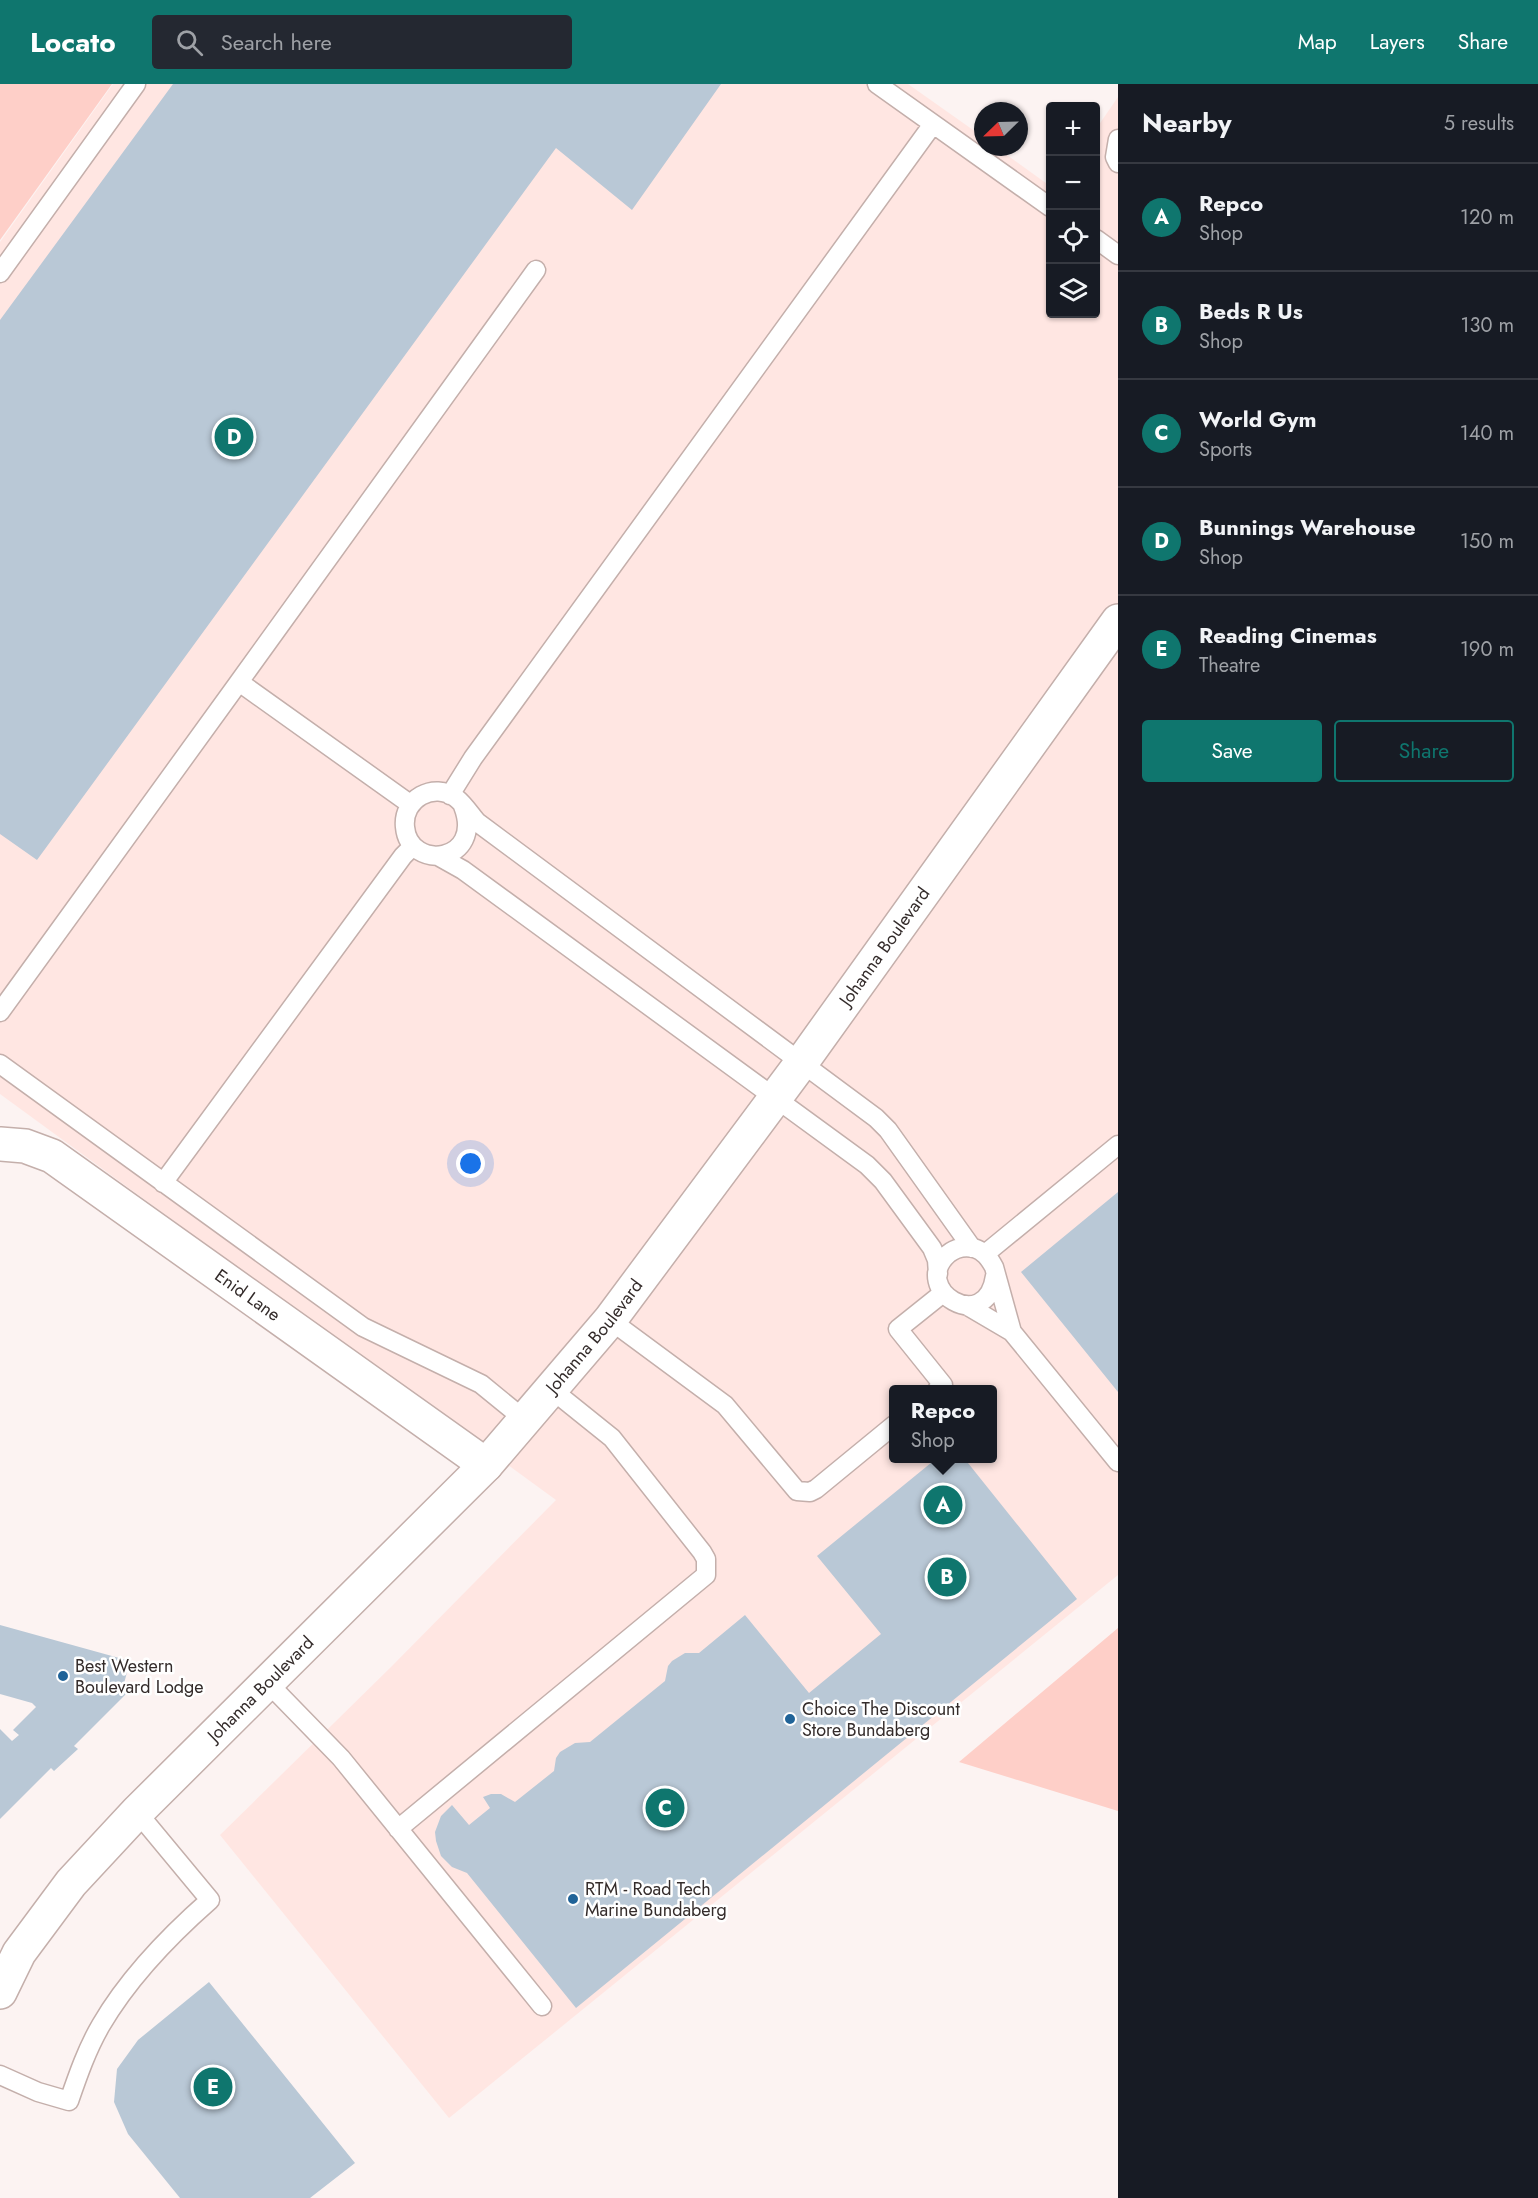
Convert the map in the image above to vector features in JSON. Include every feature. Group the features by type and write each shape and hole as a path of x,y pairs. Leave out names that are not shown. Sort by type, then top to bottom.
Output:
{"street":[{"name":"Johanna Boulevard","path":"0,1992 10,1951 71,1883 136,1812 486,1465 610,1320 776,1098 1118,621"},
{"name":"Enid Lane","path":"0,1144 25,1146 52,1156 486,1465"}],"lane":[{"path":"0,273 136,84"},
{"path":"877,84 1046,204"},
{"path":"457,801 480,749 933,124"},
{"path":"1118,139 1115,157 1118,163"},
{"path":"1100,242 1118,255"},
{"path":"0,1012 536,270"},
{"path":"239,682 410,804"},
{"path":"457,801 468,818 465,838 458,848 449,854 438,856 426,854 413,846 405,833 404,823 410,804 418,797 437,791 457,801 477,822 863,1108 888,1130 978,1251 994,1266 1012,1332"},
{"path":"163,1183 403,856 413,846"},
{"path":"438,856 463,870 846,1148 883,1181 932,1248 937,1260 938,1284 949,1300 966,1305 1012,1332 1118,1462"},
{"path":"0,1064 363,1327 481,1384 525,1420"},
{"path":"978,1251 1118,1145"},
{"path":"938,1274 940,1264 953,1250 963,1247 978,1251"},
{"path":"966,1305 976,1304 990,1293 995,1276"},
{"path":"943,1293 898,1329 943,1385"},
{"path":"610,1320 724,1405 797,1491 803,1493 816,1489 889,1429"},
{"path":"398,1829 701,1581 705,1575 706,1559 702,1552 612,1438 551,1389"},
{"path":"267,1682 341,1758 542,2006"},
{"path":"0,2075 38,2092 69,2101 82,2064 101,2025 125,1990 177,1929 210,1900 136,1812"}],"shaded area":[{"path":"0,84 112,84 0,240"},
{"path":"113,84 908,84 974,131 974,156 1008,156 1046,183 1046,318 1100,318 1100,123 1118,97 1118,1575 449,2118 220,1835 556,1500 0,1094 0,242"},
{"path":"1118,1628 1118,1811 959,1762"}],"building":[{"path":"173,84 721,84 632,210 556,148 37,860 0,834 0,320"},
{"path":"1118,1192 1118,1392 1021,1272"},
{"path":"931,1463 968,1463 1077,1599 576,2008 467,1873 452,1867 441,1856 435,1832 441,1816 452,1805 469,1825 490,1808 483,1797 501,1794 515,1802 554,1771 556,1758 560,1752 575,1743 590,1742 665,1681 668,1666 672,1661 685,1653 699,1653 745,1615 809,1693 881,1634 817,1556"},
{"name":"Best Western Boulevard Lodge","path":"0,1625 130,1661 122,1691 127,1693 74,1746 78,1749 54,1771 51,1768 0,1819 0,1729 12,1741 19,1735 13,1730 36,1707 32,1703 0,1694"},
{"path":"209,1982 355,2163 310,2198 180,2198 128,2134 114,2102 117,2069 138,2040"}],"place":[{"name":"Bunnings Warehouse","path":"234,437"},
{"name":"Repco","path":"943,1505"},
{"name":"Beds R Us","path":"947,1577"},
{"name":"Best Western Boulevard Lodge","path":"63,1676"},
{"name":"Choice The Discount Store Bundaberg","path":"790,1719"},
{"name":"World Gym","path":"665,1808"},
{"name":"RTM - Road Tech Marine Bundaberg","path":"573,1899"},
{"name":"Reading Cinemas","path":"213,2087"}]}
